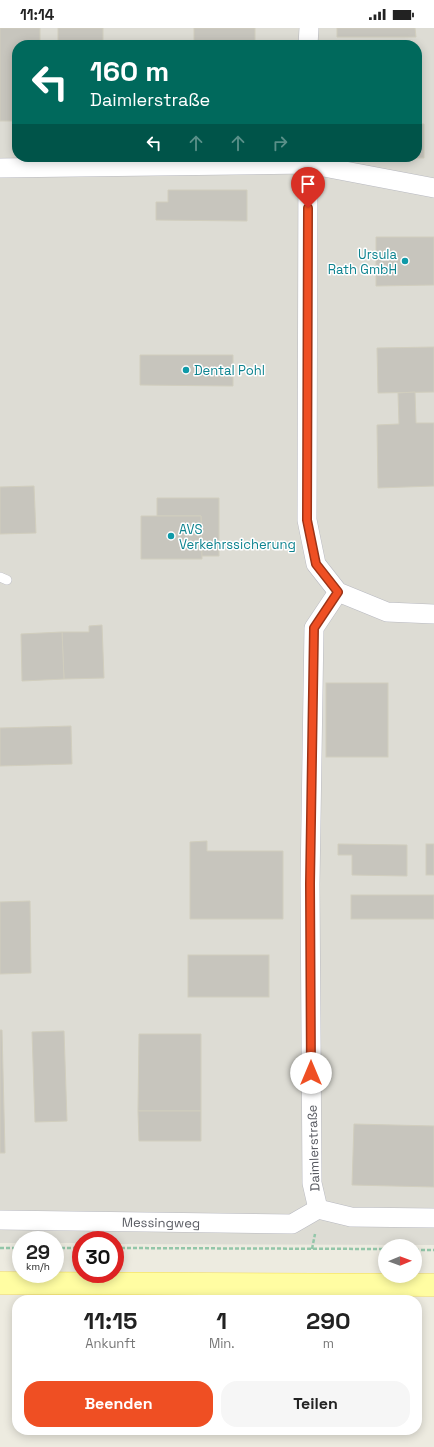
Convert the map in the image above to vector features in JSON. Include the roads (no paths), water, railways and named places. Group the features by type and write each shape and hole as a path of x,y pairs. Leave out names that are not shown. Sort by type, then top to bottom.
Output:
{"main road":[{"path":"0,1283 434,1285"}],"street":[{"path":"308,28 308,40"},
{"path":"0,168 231,162"},
{"path":"308,162 307,520 316,564 338,592 387,612 434,614"},
{"path":"317,162 434,188"},
{"name":"Daimlerstraße","path":"338,592 314,628 310,884 312,1183 318,1209 350,1217 434,1218"},
{"name":"Messingweg","path":"0,1220 292,1224 318,1209"}],"place":[{"name":"Ursula Rath GmbH","path":"405,261"},
{"name":"Dental Pohl","path":"186,370"},
{"name":"AVS Verkehrssicherung","path":"171,536"}]}
